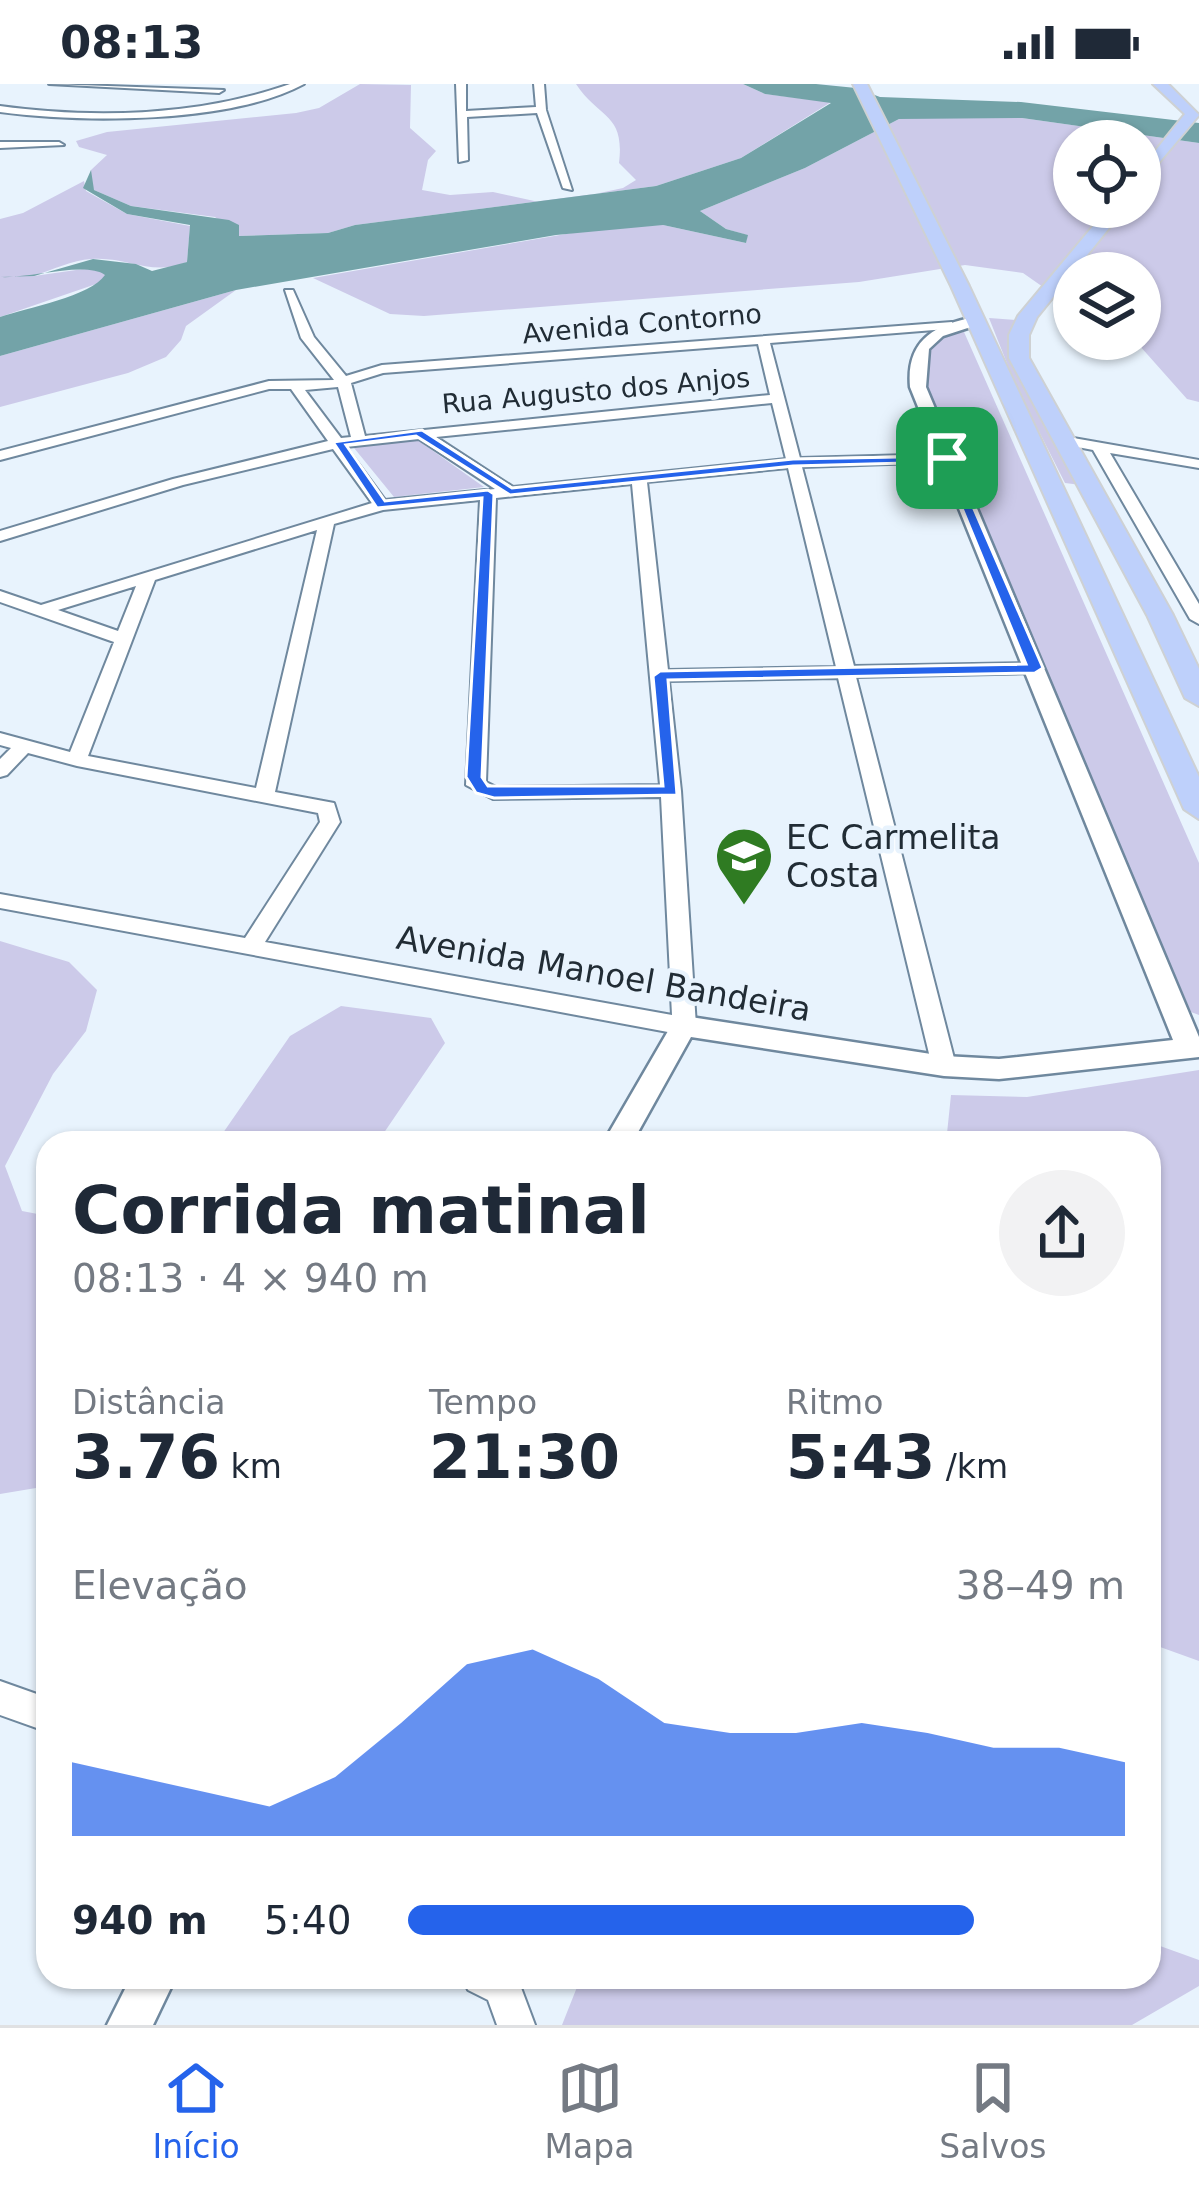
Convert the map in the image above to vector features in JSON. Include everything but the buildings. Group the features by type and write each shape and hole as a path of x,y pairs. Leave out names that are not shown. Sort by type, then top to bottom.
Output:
{"main road":[{"path":"860,84 960,286 1199,809"},
{"path":"1160,84 1192,110 1192,117 1161,155"},
{"path":"1101,228 1028,316 1019,335 1019,358 1160,615 1199,698"},
{"path":"1053,496 1085,499 1103,526 1120,540"},
{"path":"1136,668 1175,717 1199,726"}],"street":[{"path":"54,84 158,91 277,84"},
{"path":"0,110 61,114 213,106 260,98 299,84"},
{"path":"461,84 463,160"},
{"path":"539,84 542,110 568,188"},
{"path":"460,113 542,110"},
{"path":"0,148 59,145"},
{"path":"0,148 53,159"},
{"path":"289,293 308,338 344,383 359,440"},
{"path":"975,321 947,325 922,344 915,374 928,420 1195,1048"},
{"name":"Avenida Contorno","path":"0,456 269,385 344,383 382,369 947,325"},
{"path":"763,339 944,1066"},
{"path":"294,384 382,505"},
{"name":"Rua Augusto dos Anjos","path":"0,536 178,482 339,442 777,398"},
{"path":"418,432 499,493"},
{"path":"1062,440 1199,464"},
{"path":"1098,446 1198,616"},
{"path":"41,610 382,505 793,463 947,458"},
{"path":"624,1131 684,1026 671,791 639,478"},
{"path":"499,493 476,785 494,793 671,791"},
{"path":"265,794 327,522"},
{"path":"77,760 148,577"},
{"path":"0,596 124,640"},
{"path":"1160,615 1198,616"},
{"path":"660,676 1035,668"},
{"path":"0,739 77,760 328,808 330,821 250,948"},
{"path":"0,771 22,747"},
{"name":"Avenida Manoel Bandeira","path":"0,901 684,1026 944,1066 1034,1068 1195,1048"},
{"path":"0,1698 36,1711"},
{"path":"130,2025 149,1989"},
{"path":"502,1989 516,2025"}],"shaded area":[{"path":"360,84 411,85 410,128 436,151 428,160 422,190 450,195 493,192 536,201 355,225 328,233 238,236 215,217 131,206 94,190 91,170 107,155 79,147 76,141 107,132 296,113 319,108"},
{"path":"576,84 743,84 765,94 831,102 741,158 656,186 596,194 636,180 619,163 618,135 609,118"},
{"path":"743,84 816,84 856,88 880,97 1021,102 1199,123 1199,143 1161,138 1161,120 899,119 805,168 700,211 726,229 748,235 746,243 663,225 556,235 236,290 0,356 0,317 73,295 105,275 84,270 44,273 93,259 136,264 152,271 187,262 190,225 127,214 83,188 91,170 94,190 131,206 229,220 239,225 239,236 328,233 355,225 656,186 741,158 831,103 765,94"},
{"path":"948,116 1053,122 1053,228 1161,228 1161,138 1199,143 1199,402 1187,399 1152,360 1161,360 1161,252 1053,252 1053,294 1023,273 965,265 859,282 424,316 390,314 313,278 612,226 663,225 746,243 747,235 726,229 700,211 805,168 899,119"},
{"path":"84,181 86,191 127,214 190,226 187,262 162,267 104,259 70,263 34,276 90,268 106,274 102,282 0,317 0,219 23,213"},
{"path":"596,194 548,204 536,201"},
{"path":"236,290 186,326 166,357 128,373 0,407 0,356"},
{"path":"989,318 1016,320 1009,357 1081,485 1065,483 1016,386"},
{"path":"964,332 1199,863 1199,1015 1191,1012 924,383 926,360 937,336"},
{"path":"412,436 484,487 394,497 350,443"},
{"path":"0,941 69,962 97,990 86,1031 53,1074 5,1166 22,1211 36,1214 36,1488 0,1494"},
{"path":"341,1006 431,1018 445,1043 385,1131 224,1131 290,1036"},
{"path":"1199,1070 1199,1661 1161,1647 1161,1131 947,1131 951,1095 1027,1097"},
{"path":"1161,1946 1199,1960 1199,1986 1132,2025 562,2025 576,1989 1161,1989"}],"place":[{"name":"EC Carmelita Costa","path":"744,907"}],"route":[{"path":"418,432 510,492 793,463 947,458 1035,668 660,676 671,791 494,793 482,790 474,777 488,494 382,505 339,442 418,432"}]}
